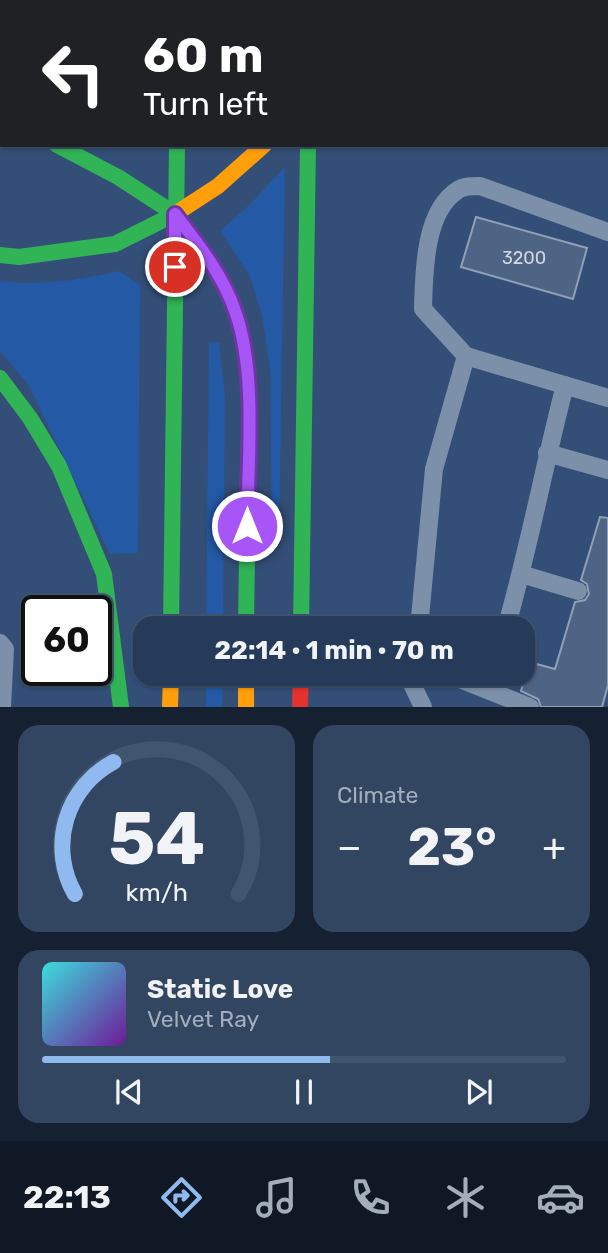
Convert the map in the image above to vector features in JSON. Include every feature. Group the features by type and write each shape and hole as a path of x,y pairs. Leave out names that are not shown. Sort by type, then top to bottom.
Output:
{"main road":[{"path":"61,147 106,169 175,214 202,249 235,310 243,343 248,394 246,616"},
{"path":"172,616 177,147"},
{"path":"0,255 19,257 115,244 175,214 218,186 262,147"},
{"path":"301,616 308,147"},
{"path":"0,378 30,418 59,466 104,574 121,707"},
{"path":"170,707 171,686"},
{"path":"246,686 246,707"},
{"path":"300,707 301,686"}],"lane":[{"path":"608,232 480,186 459,188 439,208 424,262 423,309 466,356 608,398"},
{"path":"420,616 434,469 466,356"},
{"path":"509,616 565,385"},
{"path":"547,453 608,470"},
{"path":"521,574 578,591"},
{"path":"0,643 5,649 2,707"},
{"path":"413,686 423,707"},
{"path":"477,686 530,707"}],"shaded area":[{"path":"285,167 279,541 272,541 270,371 262,316 250,276 220,231"},
{"path":"119,271 140,285 138,553 110,554 28,384 0,351 0,281 60,281"},
{"path":"209,342 219,343 225,395 223,616 206,616"},
{"path":"206,686 223,686 222,707 206,707"}],"building":[{"path":"476,217 587,248 573,299 461,267"},
{"path":"600,517 608,518 608,685 602,707 541,707 538,699 521,691 522,686 535,686 535,664 555,669 575,602 585,600 589,594 587,584 581,580"}],"traffic: fast":[{"path":"0,255 19,257 115,244 175,214 118,177 61,147"},
{"path":"171,616 177,147"},
{"path":"301,616 308,147"},
{"path":"175,214 223,283 234,309 245,350 249,414 246,616"},
{"path":"0,378 30,418 59,466 104,574 121,707"}],"traffic: slow":[{"path":"175,214 218,186 262,147"},
{"path":"170,707 171,686"},
{"path":"246,686 246,707"}],"traffic: jam":[{"path":"300,707 301,686"}],"route":[{"path":"175,267 175,214 202,249 221,283 235,310 243,343 248,394 247,526"}]}
